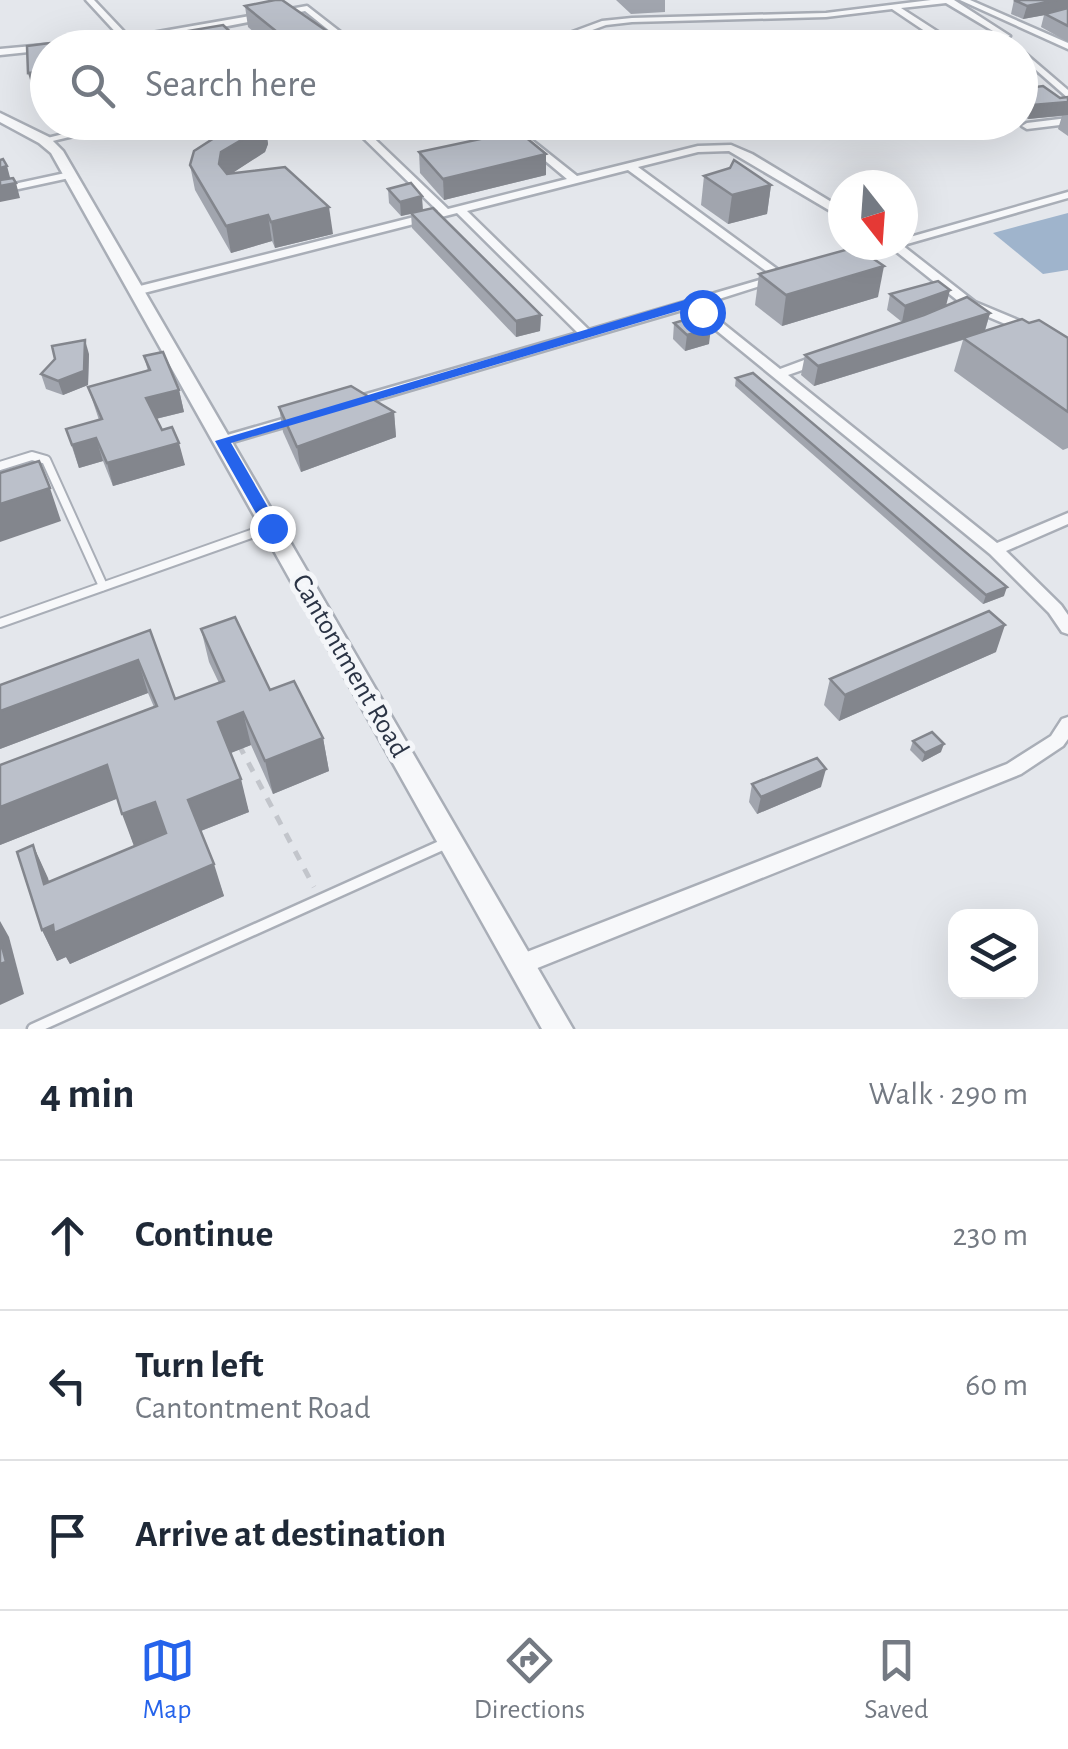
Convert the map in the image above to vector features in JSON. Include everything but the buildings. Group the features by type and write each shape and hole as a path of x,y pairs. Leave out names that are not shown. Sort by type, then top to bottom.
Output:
{"street":[{"path":"90,0 118,30"},
{"path":"297,0 335,30"},
{"path":"582,30 632,20 826,15 949,0 996,30"},
{"path":"964,0 1032,30"},
{"path":"183,30 307,8"},
{"path":"895,8 929,30"},
{"path":"1026,24 1040,21"},
{"path":"1038,33 1068,46"},
{"path":"0,52 30,50"},
{"path":"1038,67 1068,95"},
{"name":"Cantontment Road","path":"0,117 30,133"},
{"path":"1038,125 1068,121"},
{"name":"Cantontment Road","path":"44,140 70,175 558,1029"},
{"path":"372,140 586,334"},
{"path":"525,140 575,180"},
{"path":"136,291 698,149 731,148 828,205"},
{"path":"630,166 782,276"},
{"path":"0,190 70,175"},
{"path":"918,238 1068,195"},
{"path":"913,260 971,305 1068,346"},
{"path":"329,409 800,271"},
{"path":"690,303 995,550 1055,608 1068,628"},
{"path":"953,312 971,305"},
{"path":"777,375 830,356"},
{"path":"222,441 310,414"},
{"path":"995,550 1068,518"},
{"path":"522,964 1014,769 1057,741 1068,724"}],"lane":[{"path":"0,466 32,456 46,460 103,586"},
{"path":"0,623 272,528"},
{"path":"34,1029 451,841"}],"path":[{"path":"231,730 320,900"}],"water":[{"path":"1068,213 1068,270 1043,274 993,233"}],"route":[{"path":"272,528 222,441 690,303 702,312"}]}
